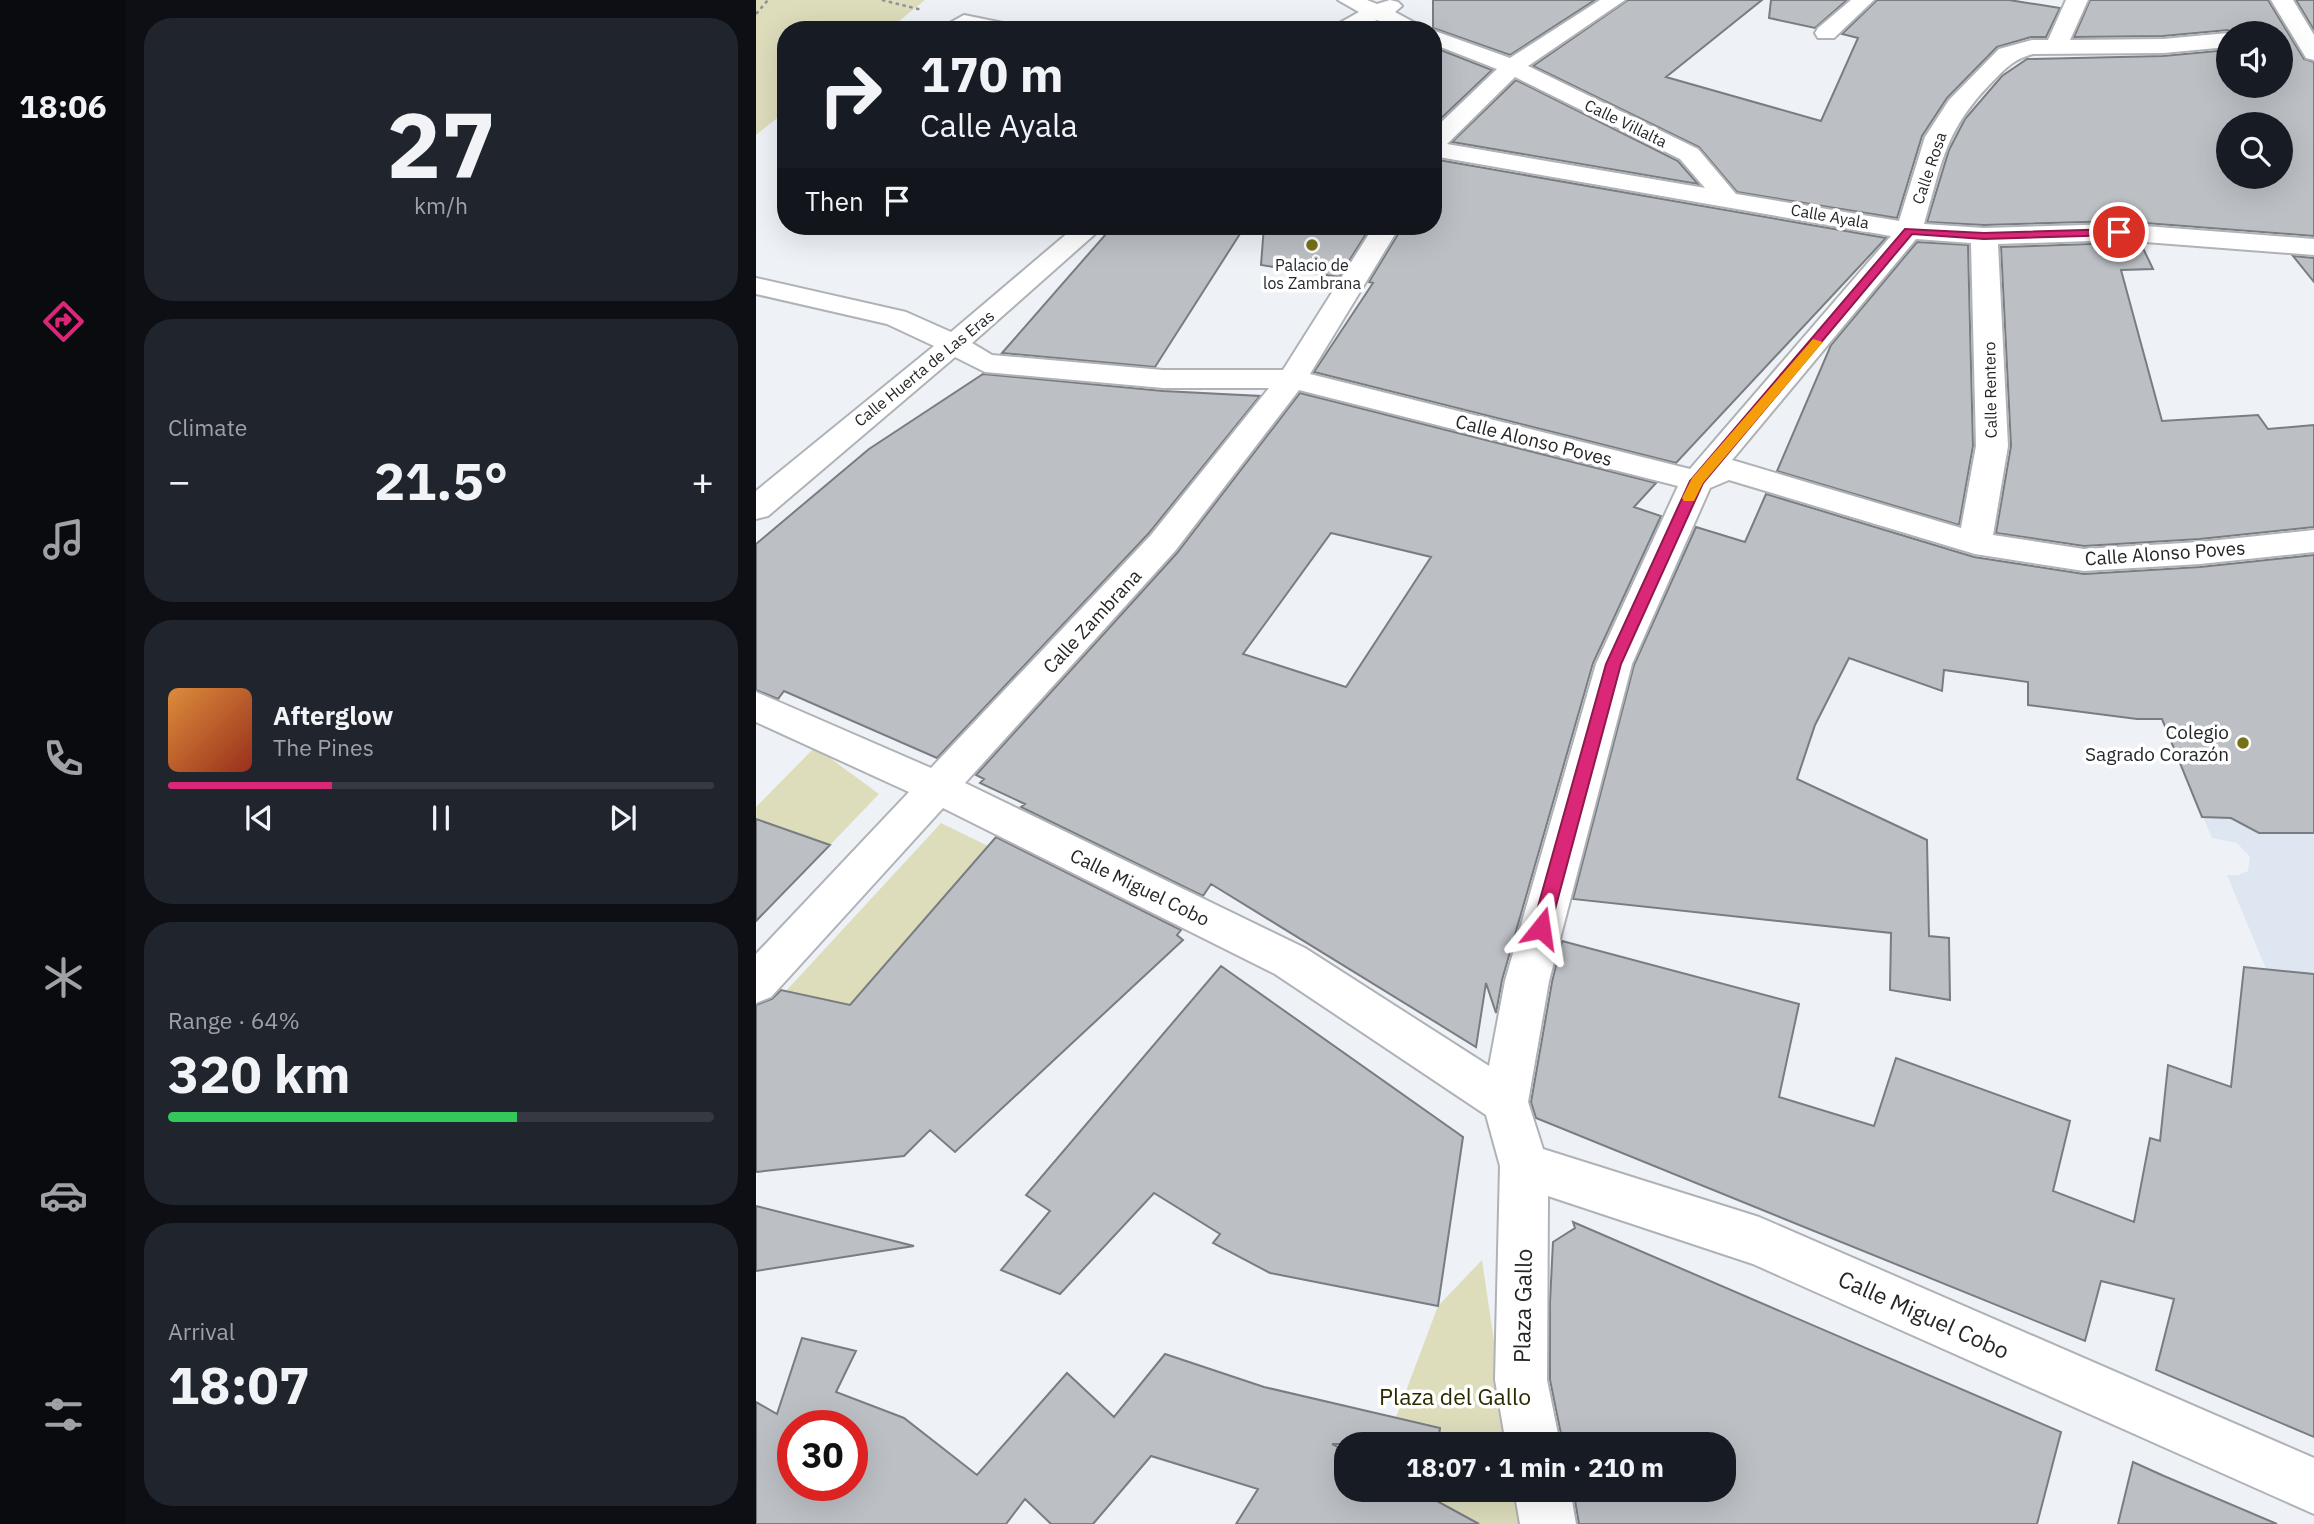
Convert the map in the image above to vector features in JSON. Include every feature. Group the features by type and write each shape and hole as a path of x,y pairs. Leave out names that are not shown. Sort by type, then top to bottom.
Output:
{"street":[{"path":"1349,0 1395,21"},
{"path":"1358,21 1406,0"},
{"path":"1442,138 1512,67 1614,0"},
{"path":"1826,33 1863,0"},
{"path":"2053,0 2076,2 2056,47"},
{"path":"2283,0 2298,34 2314,53"},
{"name":"Calle Villalta","path":"1442,40 1512,67 1689,154 1727,197"},
{"name":"Calle Rosa","path":"1909,231 1937,137 1957,105 2007,54 2032,47 2162,46 2216,41"},
{"name":"Calle Ayala","path":"1442,149 1909,231 1984,236 2119,232 2314,247"},
{"path":"1504,1102 1527,981 1614,664 1697,481 1909,231"},
{"name":"Calle Huerta de Las Eras","path":"756,508 1081,235"},
{"name":"Calle Zambrana","path":"756,984 1163,543 1292,379 1381,235"},
{"name":"Calle Rentero","path":"1975,543 1992,446 1984,236"},
{"name":"Calle Alonso Poves","path":"756,286 896,318 952,343 985,363 1163,379 1292,379 1697,481 1728,469 1975,543 2084,560 2200,553 2314,541"},
{"name":"Calle Miguel Cobo","path":"756,706 938,788 1290,961 1504,1102"},
{"name":"Plaza Gallo","path":"1504,1102 1524,1166 1521,1380 1531,1432"},
{"name":"Calle Miguel Cobo","path":"1524,1166 1759,1241 2314,1486"},
{"path":"1544,1502 1548,1524"}],"path":[{"path":"756,14 768,0"},
{"path":"882,0 922,10"}],"shaded area":[{"name":"Colegio Sagrado Corazón","path":"2314,558 2314,974 2266,969 2227,875 2248,871 2250,857 2237,843 2212,838 2162,719"}],"green space":[{"path":"756,0 925,0 899,21 777,21 777,118 756,135"},
{"path":"815,747 879,794 830,845 756,819 756,807"},
{"path":"941,823 988,846 850,1005 786,991"},
{"name":"Plaza del Gallo","path":"1482,1260 1501,1388 1512,1432 1391,1432 1438,1306"},
{"path":"1439,1502 1529,1502 1534,1524 1479,1524"}],"building":[{"path":"1433,0 1595,0 1510,55 1442,31 1442,21 1433,21"},
{"path":"1628,0 1762,0 1666,77 1821,121 1858,38 1842,34 1877,0 2009,0 2060,8 2046,37 2031,37 1997,47 1947,98 1922,136 1897,218 1737,192 1699,147 1533,66"},
{"path":"1771,0 1847,0 1815,28 1769,18"},
{"path":"2090,0 2268,0 2281,21 2216,21 2216,31 2163,36 2074,37"},
{"path":"2296,0 2314,0 2314,30"},
{"path":"2293,41 2304,59 2314,62 2314,236 2119,221 1984,225 1927,222 1949,150 1965,119 2002,76 2027,59 2163,56 2216,51 2216,98 2293,98"},
{"path":"1442,51 1492,70 1442,117"},
{"path":"1516,80 1678,161 1698,184 1452,142"},
{"path":"1442,161 1886,238 1676,463 1314,372 1373,283 1369,282 1398,235 1442,235"},
{"path":"1105,235 1239,235 1155,367 1002,353"},
{"name":"Palacio de los Zambrana","path":"1263,235 1365,235 1339,277 1261,265"},
{"path":"1917,242 1968,245 1973,446 1959,525 1777,471 1831,345"},
{"path":"2141,244 2153,269 2121,270 2162,421 2258,415 2268,429 2314,425 2314,527 2200,539 2084,546 1996,533 2011,446 2001,247"},
{"path":"2293,256 2314,258 2314,282"},
{"path":"983,374 1163,391 1260,396 1149,533 937,758 784,691 778,699 756,690 756,544 869,449"},
{"path":"1300,393 1656,483 1634,507 1661,516 1593,663 1502,980 1496,1013 1486,983 1476,1047 1211,884 1203,896 1021,807 1025,804 980,783 984,779 976,775 1177,553","holes":["1331,533 1431,557 1346,687 1243,654"]},
{"path":"1766,494 1974,557 2084,574 2200,567 2314,555 2314,833 2259,833 2231,818 2202,817 2162,719 2137,719 2028,705 2028,682 1944,670 1942,691 1849,658 1815,725 1797,779 1927,840 1929,936 1949,938 1950,1000 1890,990 1891,933 1573,899 1634,665 1696,527 1745,542"},
{"path":"756,819 830,845 756,921"},
{"path":"996,837 1181,930 1177,935 1183,940 955,1152 930,1130 904,1156 756,1172 756,1005 772,999 781,990 850,1005"},
{"path":"1562,941 1799,1004 1779,1097 1874,1126 1896,1058 2070,1121 2053,1191 2134,1222 2150,1138 2160,1141 2168,1065 2231,1087 2244,967 2314,974 2314,1437 2156,1370 2174,1299 2101,1281 2085,1341 1536,1118 1531,1102"},
{"path":"1221,966 1463,1137 1438,1306 1270,1273 1213,1243 1220,1234 1154,1193 1060,1294 1001,1270 1050,1211 1026,1195"},
{"path":"756,1206 914,1246 756,1271"},
{"path":"1573,1222 2061,1432 2037,1524 1579,1524 1575,1502 1736,1502 1736,1432 1561,1432 1550,1380 1553,1242 1575,1228"},
{"path":"802,1338 856,1351 836,1392 904,1418 977,1475 1067,1373 1114,1417 1165,1354 1264,1387 1440,1428 1440,1432 1334,1432 1334,1502 1439,1502 1479,1524 1236,1524 1258,1489 1151,1456 1093,1524 1051,1524 1025,1499 1006,1524 756,1524 756,1402 777,1414 777,1501 868,1501 868,1410 778,1410"},
{"path":"2133,1462 2164,1476 2277,1524 2118,1524"}],"slow traffic":[{"path":"1689,498 1697,481 1817,342"}],"place":[{"name":"Palacio de los Zambrana","path":"1312,245"},
{"name":"Colegio Sagrado Corazón","path":"2243,743"}],"route":[{"path":"1541,928 1614,664 1697,481 1909,231 1984,236 2119,232"}]}
